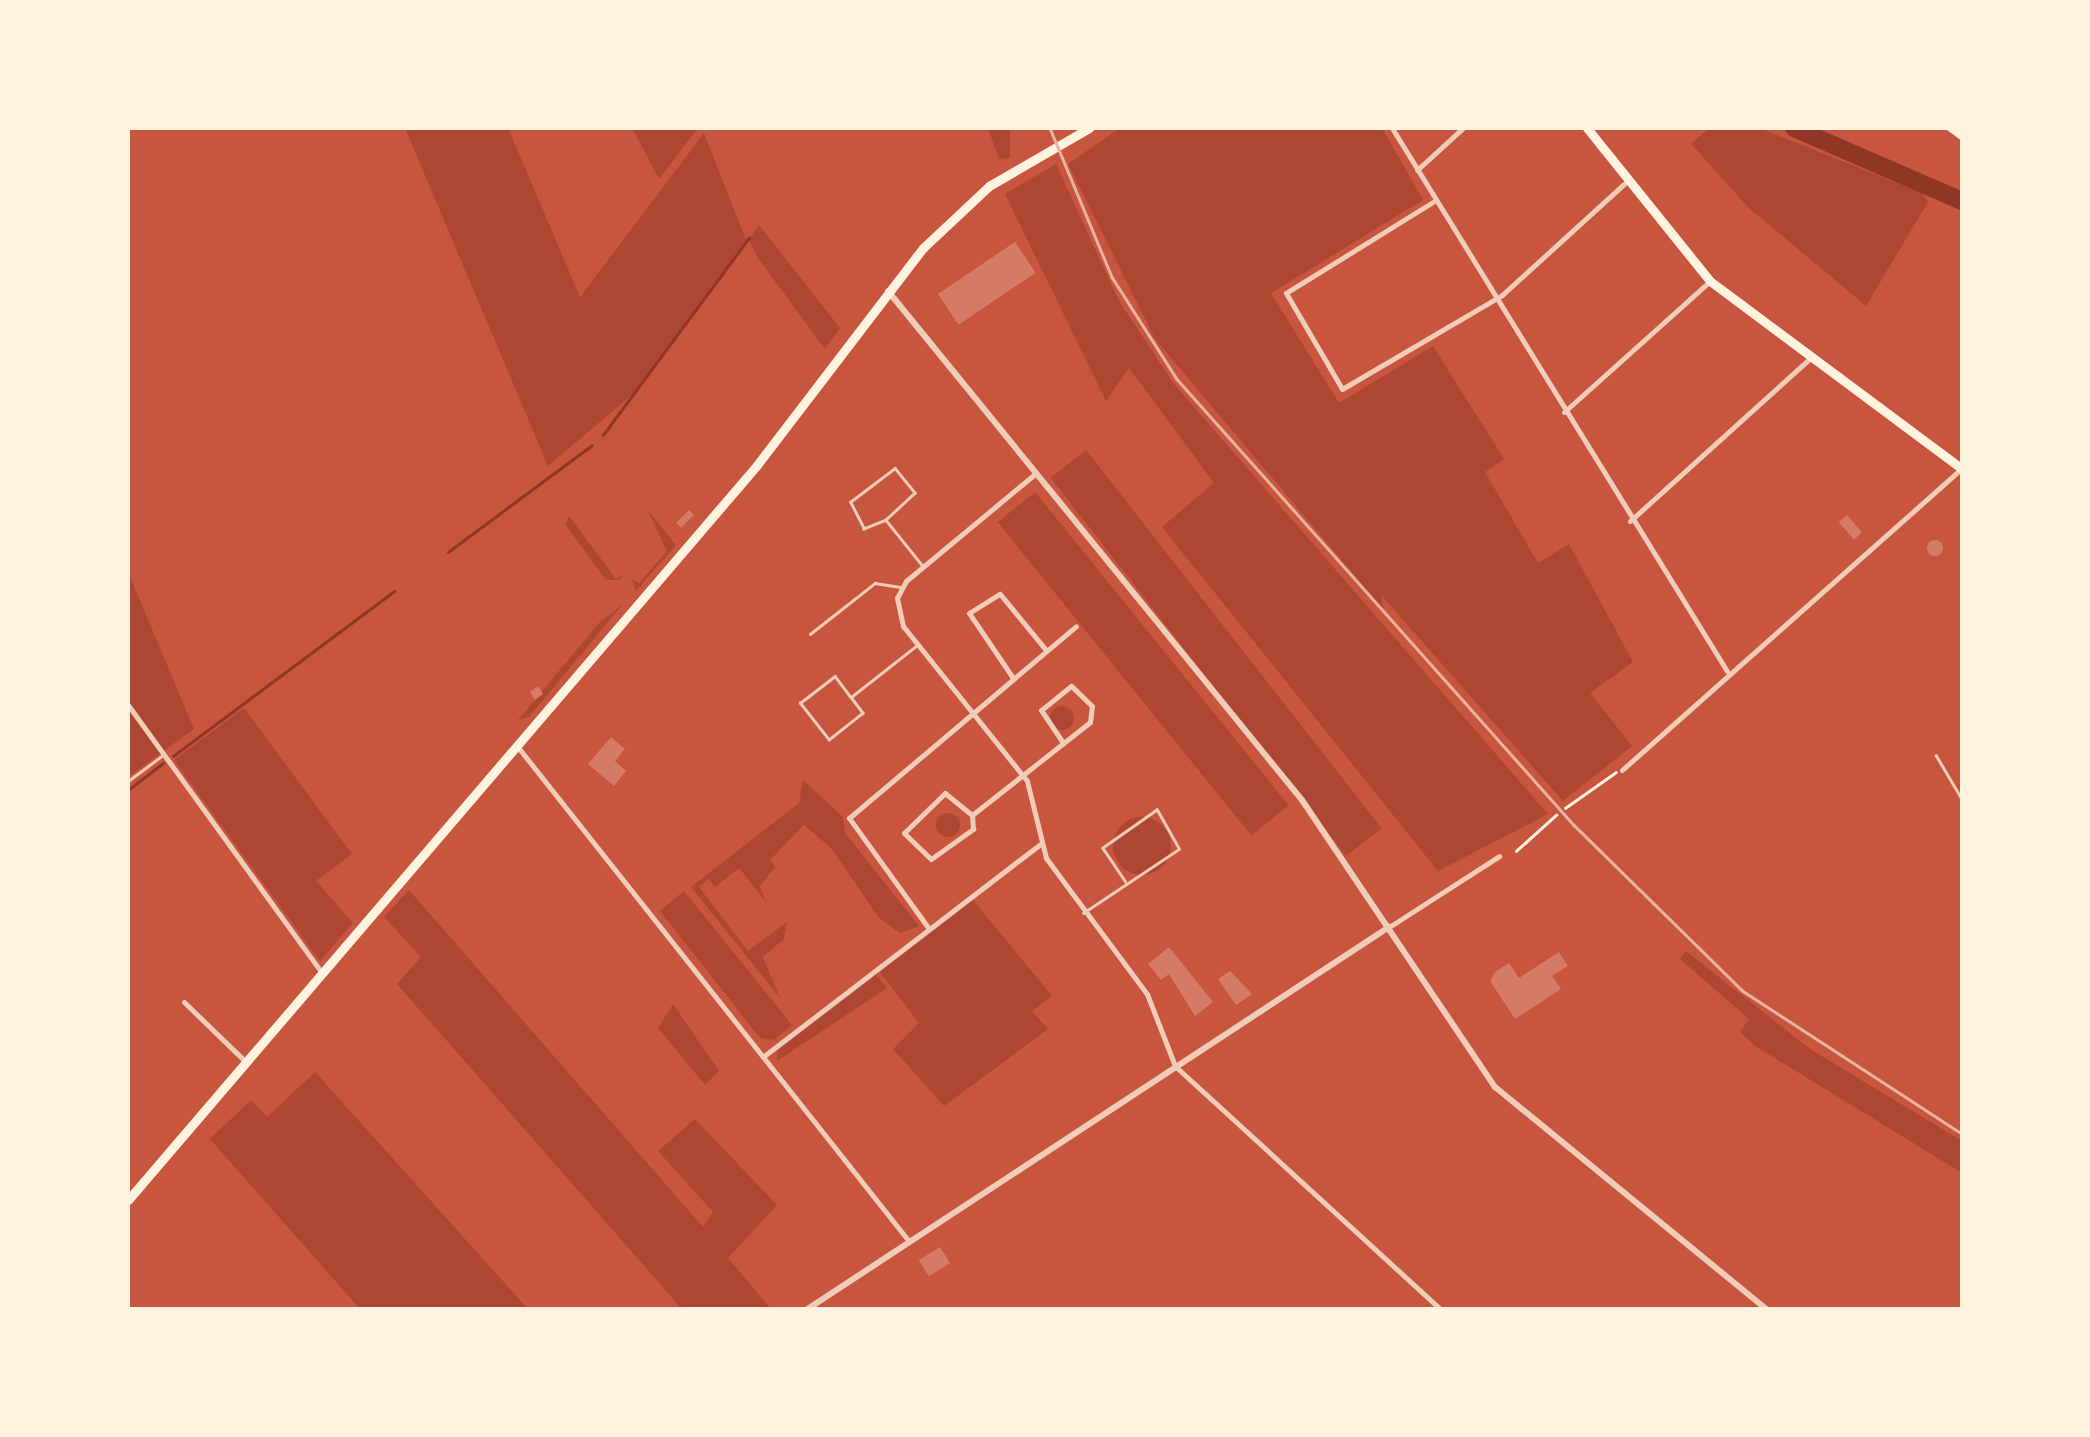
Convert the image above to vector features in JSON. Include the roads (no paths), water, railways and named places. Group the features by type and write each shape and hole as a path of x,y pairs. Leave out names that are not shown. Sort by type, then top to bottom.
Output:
{"main road":[{"path":"128,1200 757,465 887,290 974,198 1088,128"},
{"path":"1587,128 1624,184 1710,281 1809,359 1962,468"},
{"path":"1951,128 1962,136"}],"street":[{"path":"1392,128 1630,521 1727,672"},
{"path":"1418,170 1463,128"},
{"path":"1436,200 1289,288 1286,299 1348,388 1496,300 1624,184"},
{"path":"1564,412 1710,281"},
{"path":"887,290 1302,800 1504,1098 1767,1310"},
{"path":"1630,521 1809,359"},
{"path":"1622,770 1727,672 1962,468"},
{"path":"1036,473 923,566 902,587 898,610 916,646 1022,774 1040,844 1083,913 1147,994 1176,1066 1441,1310"},
{"path":"1013,678 969,613 1000,594 1046,650"},
{"path":"927,926 850,818 1076,626"},
{"path":"972,816 945,793 904,833 931,860 972,828 972,816 1063,743 1093,714 1071,686 1040,710 1063,743"},
{"path":"128,705 322,973"},
{"path":"517,746 908,1240"},
{"path":"764,1056 927,926 1040,844"},
{"path":"806,1310 1499,856"},
{"path":"184,1002 246,1062"}],"lane":[{"path":"895,468 915,493 886,520 864,529 850,502 895,468"},
{"path":"886,520 923,566"},
{"path":"810,634 874,583 902,587"},
{"path":"851,696 916,646"},
{"path":"835,676 851,696 864,713 829,740 800,703 835,676"},
{"path":"128,781 164,754"},
{"path":"1936,755 1962,799"},
{"path":"1152,808 1181,844 1135,884 1125,881 1103,848 1152,808"},
{"path":"1083,913 1125,881"}],"waterway":[{"path":"1794,128 1962,201"},
{"path":"603,435 749,238"},
{"path":"448,552 592,445"},
{"path":"173,756 394,591"},
{"path":"128,790 163,763"}],"railway":[{"path":"1050,128 1112,277 1177,379 1574,825 1743,991 1962,1134"}]}
